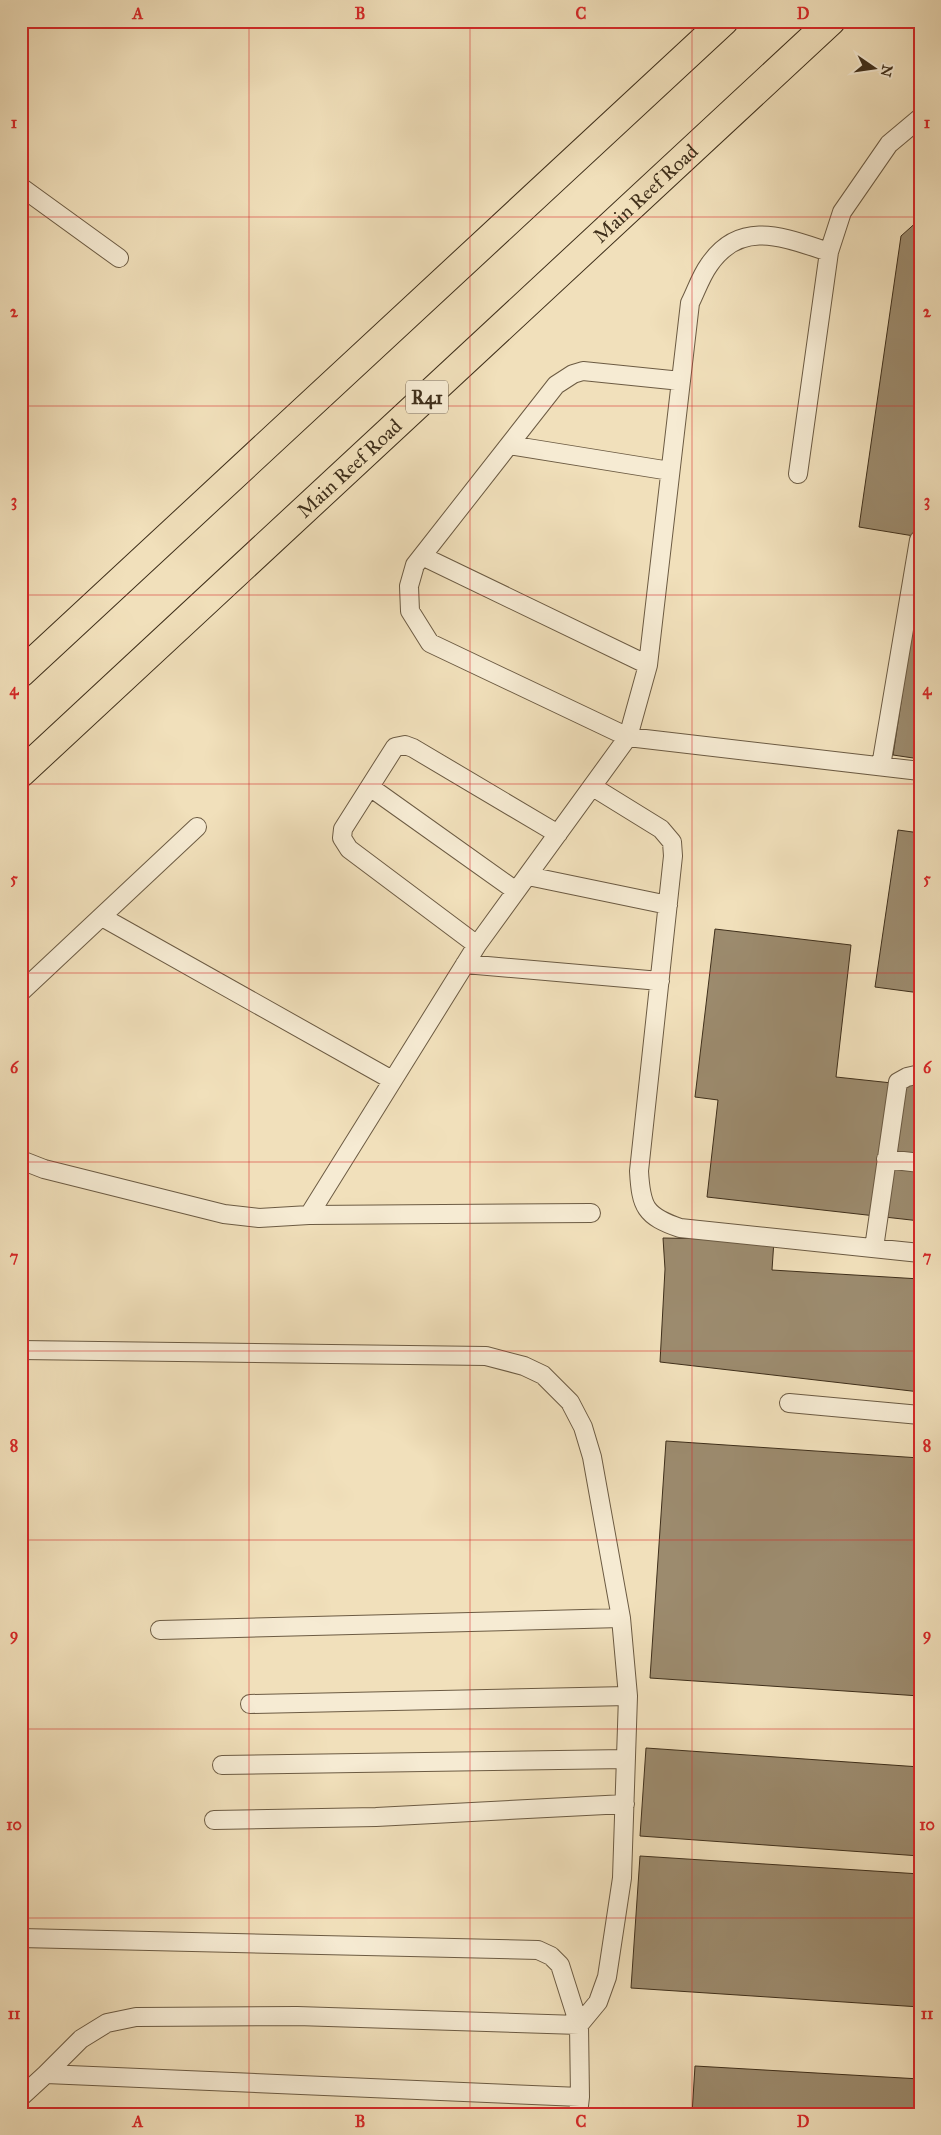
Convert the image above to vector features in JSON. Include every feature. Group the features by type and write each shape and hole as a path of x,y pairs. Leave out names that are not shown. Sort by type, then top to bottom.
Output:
{"main road":[{"path":"21,673 724,21"},
{"name":"Main Reef Road","path":"21,773 831,21"}],"lane":[{"path":"798,474 829,252 842,212 889,144 920,118"},
{"path":"21,187 119,258"},
{"path":"309,1215 477,945 628,737 648,665 690,303 709,265 722,250 741,239 761,234 787,238 829,252"},
{"path":"681,381 582,372 572,374 556,385 415,565 409,586 410,611 430,643 628,737 920,771"},
{"path":"509,445 670,471"},
{"path":"881,766 919,540"},
{"path":"422,556 648,665"},
{"path":"477,945 349,849 342,838 343,829 395,747 405,745 414,748 558,834"},
{"path":"370,787 516,891"},
{"path":"593,787 661,829 672,842 673,856 640,1171 641,1196 651,1215 662,1222 680,1228 920,1253"},
{"path":"21,992 198,827"},
{"path":"528,876 668,905"},
{"path":"102,916 392,1080"},
{"path":"465,964 660,981"},
{"path":"874,1248 898,1082 907,1077 920,1074"},
{"path":"21,1160 44,1169 224,1214 259,1218 309,1215 590,1213"},
{"path":"886,1160 920,1163"},
{"path":"21,1350 486,1356 524,1366 543,1375 570,1402 583,1427 592,1457 621,1618 628,1696 622,1878 607,1977 598,2002 579,2025"},
{"path":"789,1403 920,1415"},
{"path":"160,1630 621,1618"},
{"path":"250,1704 628,1696"},
{"path":"222,1765 626,1759"},
{"path":"214,1820 376,1817 625,1804"},
{"path":"21,1938 538,1950 550,1956 560,1965 579,2025 579,2105 46,2074"},
{"path":"21,2097 81,2039 107,2023 136,2017 297,2016 579,2025"}],"building":[{"path":"920,219 920,537 859,527 901,236"},
{"path":"920,577 920,759 893,755"},
{"path":"898,830 920,833 920,993 875,987"},
{"path":"715,929 851,945 836,1077 920,1086 920,1221 707,1197 718,1100 695,1097"},
{"path":"663,1238 774,1240 772,1270 920,1279 920,1392 660,1362 665,1269"},
{"path":"666,1441 920,1458 920,1696 650,1678"},
{"path":"646,1748 920,1767 920,1856 640,1836"},
{"path":"640,1856 920,1874 920,2007 631,1988"},
{"path":"695,2066 920,2079 920,2114 692,2114"}]}
